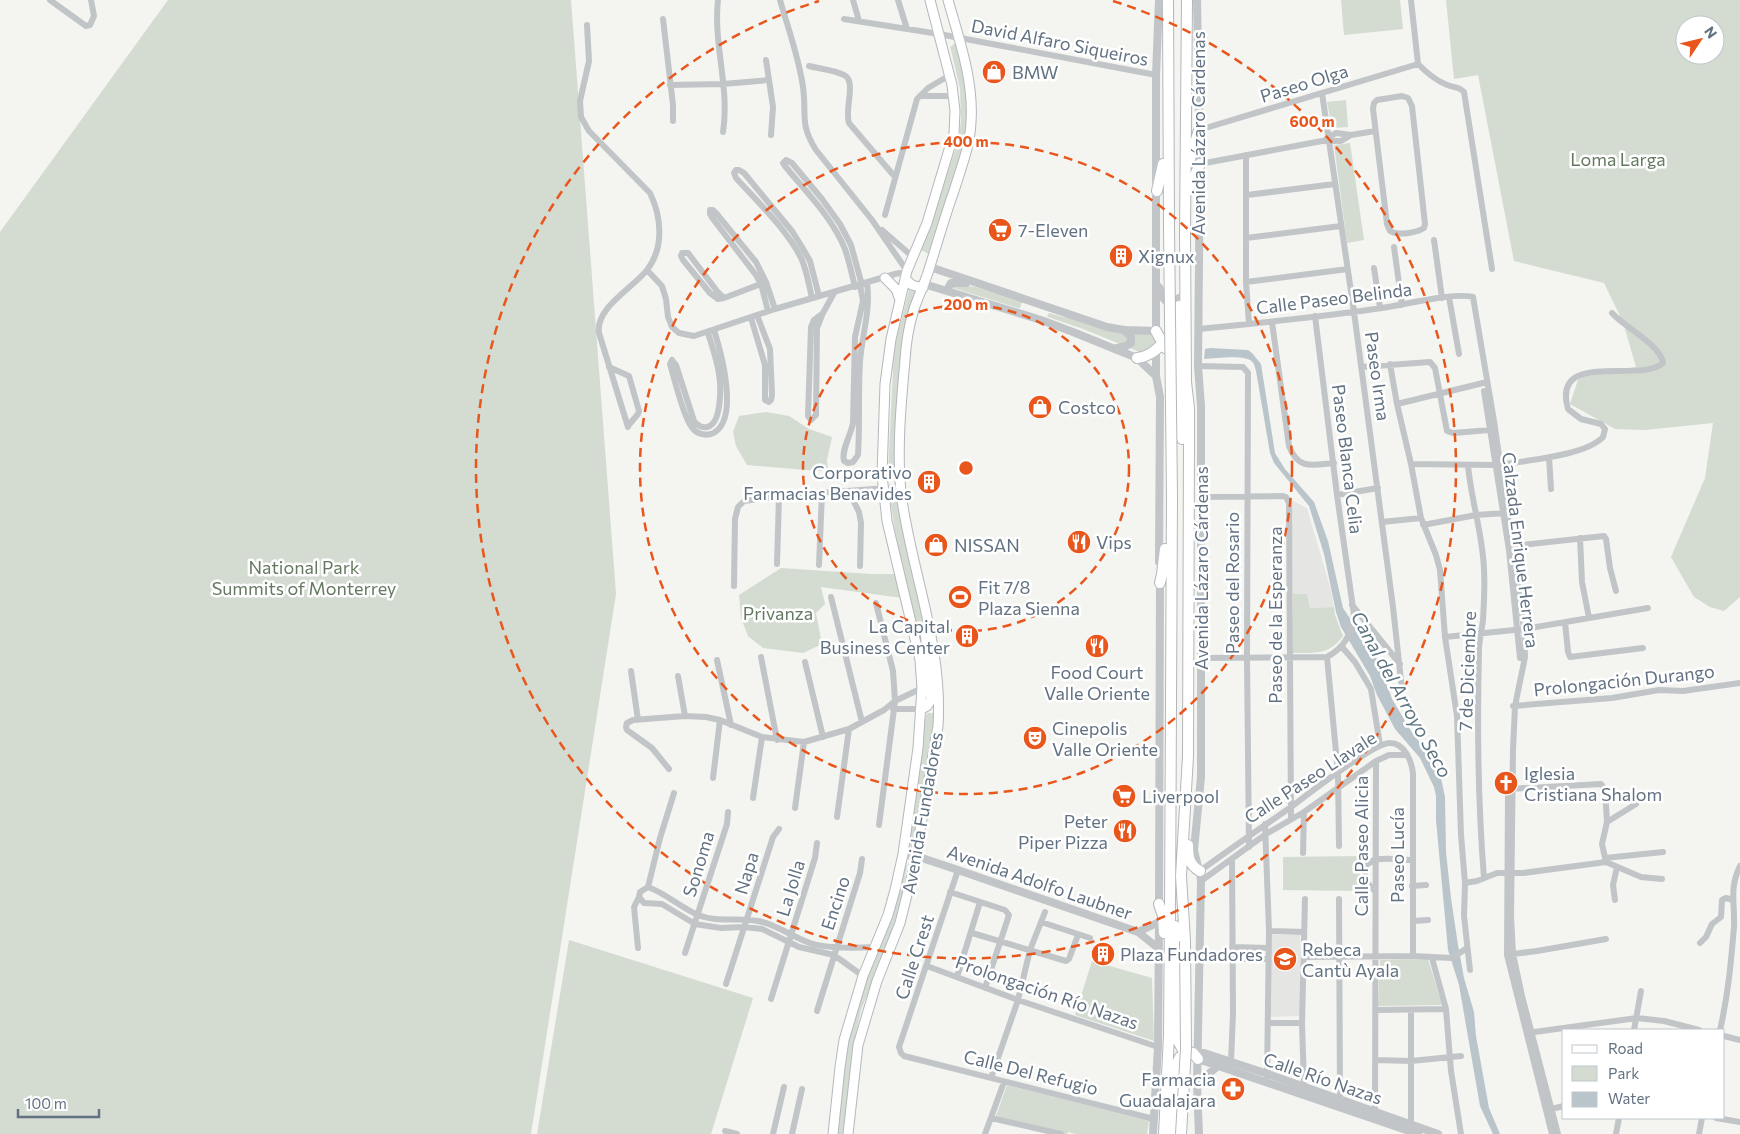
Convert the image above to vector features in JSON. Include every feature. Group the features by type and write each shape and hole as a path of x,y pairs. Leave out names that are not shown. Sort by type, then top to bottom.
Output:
{"highway":[{"path":"1164,0 1168,18"},
{"name":"Avenida Lázaro Cárdenas","path":"1164,1134 1159,1121 1169,1017 1170,914 1171,500 1168,0"},
{"name":"Avenida Lázaro Cárdenas","path":"1181,1134 1186,1048 1185,941 1181,876 1188,756 1189,408 1186,382 1185,234 1187,0"},
{"path":"1186,172 1199,130"},
{"path":"1157,191 1168,143"},
{"path":"1186,196 1200,164"},
{"path":"1185,234 1180,249 1177,369 1181,401 1184,475 1188,483"},
{"path":"1137,358 1147,356 1162,343 1178,324"},
{"path":"1156,332 1177,369"},
{"path":"1162,343 1178,348"},
{"path":"1160,583 1164,560 1166,515 1171,500"},
{"path":"1184,812 1188,834 1188,856 1194,868 1201,876"},
{"path":"1159,904 1163,916 1164,935 1164,1002 1169,1017"},
{"path":"1170,914 1174,920 1177,942 1177,1030 1180,1047 1182,1050 1196,1054"},
{"path":"1172,1134 1177,1062 1183,1055 1196,1054"},
{"path":"1159,1121 1159,1134"}],"main road":[{"name":"Avenida Fundadores","path":"833,1134 844,1040 863,976 888,914 903,854 922,709 920,660 916,637 888,529 883,489 885,384 889,349 906,275 927,223 954,133 954,96 930,0"},
{"name":"Avenida Fundadores","path":"848,1134 858,1045 877,981 900,923 916,856 938,726 939,708 935,651 907,528 900,487 901,422 905,360 910,326 968,144 972,120 969,87 948,0"},
{"path":"946,162 952,169 960,170"},
{"path":"941,178 955,186"},
{"path":"906,275 912,285 923,286"},
{"path":"886,278 896,289 900,300"},
{"path":"896,317 904,318 910,326"},
{"path":"922,709 931,700 924,628 928,619"}],"street":[{"path":"50,0 86,26 90,25 94,16 92,0"},
{"path":"718,0 717,23 725,110 723,132"},
{"path":"779,0 803,87 804,122 808,138 872,220 906,275"},
{"path":"853,0 859,21"},
{"path":"898,0 907,29"},
{"name":"Avenida Lázaro Cárdenas","path":"1153,1134 1159,1121 1160,396 1156,376 1162,343 1156,332 1156,75 1159,0"},
{"name":"Avenida Lázaro Cárdenas","path":"1197,0 1200,164 1198,366 1201,406 1201,658 1200,777 1194,850 1201,876 1199,1033 1196,1054 1199,1134"},
{"path":"1411,0 1418,64 1439,81 1460,88 1465,95 1492,269"},
{"path":"663,19 673,105 673,121"},
{"name":"David Alfaro Siqueiros","path":"844,19 939,34 1156,75"},
{"path":"587,24 589,61 580,101 581,118 589,131 644,186 655,203 660,224 655,253 647,270 604,313 599,323 599,333 609,367 628,426 639,411 631,379 626,374 609,367"},
{"path":"766,60 772,107 771,135"},
{"name":"Paseo Olga","path":"1199,130 1418,64"},
{"path":"809,66 849,78 851,85 847,115 849,123 895,177"},
{"path":"885,215 914,106 920,96 950,75"},
{"path":"670,84 723,84 769,80"},
{"path":"935,84 938,95"},
{"name":"Paseo Irma","path":"1322,94 1327,140 1348,269 1378,488 1402,690"},
{"path":"920,96 954,96"},
{"path":"1402,96 1408,98 1412,106 1425,220 1422,230 1397,234 1390,231 1375,131 1372,109 1374,103 1379,100 1402,96"},
{"path":"1200,164 1327,140 1344,140 1351,135 1375,131"},
{"path":"1246,154 1246,282 1249,324"},
{"path":"857,364 858,455 853,462 848,463 842,457 851,435 857,364 869,300 861,285 845,249 830,222 815,200 785,166 785,160 792,163 837,218 850,245 861,285"},
{"path":"736,170 744,174 796,236 810,261 816,297 803,262 789,241 735,176 736,170"},
{"path":"1247,195 1335,184"},
{"path":"757,201 763,196"},
{"path":"736,242 716,213 710,210 713,219 736,242 756,262 771,310"},
{"path":"830,222 837,218"},
{"path":"872,220 913,257"},
{"path":"1246,238 1341,226"},
{"path":"789,241 796,236"},
{"path":"1434,240 1442,298"},
{"path":"1394,247 1402,305"},
{"path":"724,298 688,254 682,252 683,260 710,293 718,299 724,298 764,283"},
{"path":"895,274 900,267 899,262"},
{"path":"930,267 1107,327 1156,332"},
{"path":"1374,268 1380,308"},
{"path":"1246,282 1348,269"},
{"path":"647,270 662,286 666,299 668,318 672,327 680,333 689,336 700,336 771,310 816,297 886,278 906,275"},
{"path":"886,278 900,273 906,275"},
{"path":"1156,275 1161,294 1165,300 1171,303 1179,298"},
{"path":"947,290 953,282 978,284"},
{"path":"923,286 947,290 1041,320 1115,348 1137,358 1156,376"},
{"path":"813,368 808,416 811,420 816,415 811,327 814,320 823,313 834,293"},
{"name":"Calle Paseo Belinda","path":"1198,329 1272,322 1354,312 1449,297 1471,296"},
{"name":"Calzada Enrique Herrera","path":"1471,296 1490,430 1498,465"},
{"name":"Calzada Enrique Herrera","path":"1471,296 1498,465 1525,657 1513,706 1507,955 1558,1134"},
{"path":"1449,297 1459,354"},
{"path":"1041,320 1045,311 1056,310"},
{"path":"1411,464 1498,465 1575,451 1604,437 1604,426 1597,422 1581,419 1568,409 1565,393 1572,381 1584,374 1602,371 1647,369 1659,367 1663,363 1662,357 1652,346 1618,320 1612,313"},
{"path":"754,316 768,341 772,357 772,395 769,402 765,400 764,358 754,316"},
{"name":"Paseo Blanca Celia","path":"1315,316 1354,615 1352,628 1344,645"},
{"path":"1272,322 1289,446 1292,454 1305,465 1334,464"},
{"path":"1115,348 1131,343 1131,337 1124,330"},
{"path":"684,396 670,364 672,360 676,363 692,428 699,433 717,431 724,422 723,374 711,331"},
{"path":"1361,367 1430,362 1435,368 1447,431 1453,433 1490,430"},
{"path":"1390,364 1421,518 1440,570 1445,637 1457,716 1461,835 1465,882 1465,950 1470,970"},
{"name":"Paseo del Rosario","path":"1198,366 1243,367 1248,373 1247,658 1249,847"},
{"path":"1398,404 1483,383"},
{"path":"1160,396 1171,391 1181,401"},
{"path":"1549,457 1551,489"},
{"name":"7 de Diciembre","path":"1468,465 1469,481 1483,552 1484,571 1483,622 1480,634 1478,675 1481,842 1484,878"},
{"path":"734,586 735,519 740,504 746,500 900,487"},
{"path":"1337,494 1378,488"},
{"path":"849,492 859,512 861,523 860,566"},
{"path":"818,565 822,493"},
{"path":"777,564 779,496"},
{"name":"Paseo de la Esperanza","path":"1201,497 1286,496 1289,503 1291,819"},
{"path":"1423,526 1476,515 1505,513"},
{"name":"Calzada Enrique Herrera","path":"1505,513 1513,546 1521,629"},
{"path":"1382,522 1421,518"},
{"path":"1513,546 1604,536 1616,591"},
{"path":"1580,538 1582,582 1590,618"},
{"path":"831,597 862,722"},
{"path":"876,603 893,671 895,701 878,825"},
{"path":"1352,605 1400,664"},
{"path":"1445,637 1521,629 1648,608"},
{"path":"1565,622 1570,657 1643,648"},
{"path":"1201,658 1327,657 1344,645 1371,689 1380,745"},
{"path":"761,657 777,740"},
{"path":"1327,657 1338,773 1339,846"},
{"path":"717,660 731,725"},
{"path":"805,662 823,737"},
{"path":"631,671 638,720"},
{"path":"678,676 685,716"},
{"name":"Prolongación Durango","path":"1513,706 1612,698 1659,690 1683,691 1740,683"},
{"path":"669,769 652,748 626,727 630,721 685,716 706,717 720,720 762,737 804,742 849,729 884,710 895,701 922,688"},
{"path":"884,710 922,709"},
{"path":"713,778 720,720"},
{"path":"837,817 849,729"},
{"path":"753,798 762,737"},
{"path":"794,808 804,742"},
{"name":"Calle Paseo Llavale","path":"1201,876 1248,836 1380,745 1392,743 1398,745 1407,755"},
{"name":"Calle Paseo Llavale","path":"1201,876 1232,859 1266,834 1304,812 1338,786 1376,761 1389,755 1407,755"},
{"name":"Paseo Lucía","path":"1407,755 1413,774 1412,956"},
{"name":"Calle Paseo Alicia","path":"1375,1112 1376,761"},
{"path":"1510,789 1601,784 1604,786 1607,822 1602,844 1606,860 1641,877 1662,879"},
{"path":"648,887 674,793"},
{"path":"1607,822 1636,804"},
{"name":"Sonoma","path":"685,952 727,824 728,812"},
{"path":"1303,852 1304,812"},
{"path":"1265,824 1269,931 1267,1078"},
{"name":"Napa","path":"726,984 773,838 779,829"},
{"name":"La Jolla","path":"771,999 818,843"},
{"path":"1465,882 1497,873 1662,852"},
{"name":"Avenida Adolfo Laubner","path":"903,854 916,856 1138,932 1158,948"},
{"name":"Encino","path":"817,1011 860,873 862,859"},
{"path":"1231,1062 1232,859"},
{"path":"1375,890 1367,882 1365,868 1369,862 1376,859 1412,860"},
{"path":"1720,1029 1730,978 1734,912 1733,886 1740,866"},
{"path":"1615,900 1614,885 1617,867"},
{"name":"Calle Crest","path":"901,1053 900,1046 958,870"},
{"name":"Calzada Enrique Herrera","path":"1510,872 1513,954 1552,1134"},
{"path":"1412,886 1426,885"},
{"path":"648,887 698,915 722,920 747,919 766,922 812,944 855,948 875,947"},
{"path":"638,948 634,907 643,889 648,887"},
{"path":"950,892 1005,910 1009,915 985,988"},
{"path":"662,904 664,896"},
{"path":"639,897 644,903 662,904 695,924 721,928 744,927 762,929 810,951 834,955 863,976"},
{"path":"1702,941 1712,924 1721,917 1722,900 1726,898 1734,900"},
{"path":"1304,1086 1302,1024 1305,899"},
{"path":"1339,899 1341,957 1340,1099"},
{"path":"957,977 980,902"},
{"path":"991,1078 1018,1000 1030,950 1045,912"},
{"path":"1413,921 1428,920"},
{"path":"1041,922 1090,938"},
{"name":"Avenida Adolfo Laubner","path":"1138,932 1159,922"},
{"path":"1269,931 1304,932"},
{"path":"972,933 1066,961 1070,959 1078,935"},
{"path":"1513,954 1606,939"},
{"path":"1232,947 1268,948"},
{"path":"1304,957 1376,958 1412,956 1452,958 1465,950"},
{"path":"1199,958 1268,959"},
{"path":"1432,958 1446,1009 1450,1057 1461,1134"},
{"name":"Prolongación Río Nazas","path":"927,966 1018,1000 1158,1047"},
{"path":"1634,1029 1641,991"},
{"path":"1376,1010 1412,1011 1446,1009"},
{"path":"1411,1124 1412,1011"},
{"path":"1529,1032 1637,1018 1664,1020 1696,1029"},
{"path":"1268,1023 1302,1024"},
{"path":"1177,1030 1184,1035 1199,1033"},
{"path":"1725,1036 1740,1040"},
{"name":"Calle Del Refugio","path":"901,1053 904,1056 1159,1121"},
{"name":"Calle Río Nazas","path":"1196,1054 1231,1062 1267,1078 1418,1134"},
{"name":"Calle Río Nazas","path":"1196,1054 1218,1066 1304,1086 1438,1134"},
{"path":"1376,1060 1411,1061 1462,1056"},
{"path":"1175,1086 1182,1081 1188,1081 1198,1088 1206,1076 1218,1066"},
{"path":"985,1134 1004,1082"},
{"path":"773,1134 784,1086"},
{"path":"792,1134 802,1089"},
{"path":"1551,1109 1562,1106"},
{"path":"991,1118 1061,1134"},
{"path":"1616,1134 1619,1119"},
{"path":"1698,1134 1702,1119"},
{"path":"1722,1119 1740,1122"},
{"path":"1025,1134 1028,1126"},
{"path":"725,1131 737,1134"}],"shaded area":[{"path":"1291,500 1307,508 1331,590 1334,607 1310,608 1307,594 1293,594"},
{"name":"Rebeca Cantù Ayala","path":"1271,935 1300,935 1300,1016 1269,1017"}],"green space":[{"name":"National Park Summits of Monterrey","path":"168,0 571,0 616,594 531,1134 0,1134 0,232"},
{"path":"1341,0 1400,0 1403,29 1344,35"},
{"name":"Loma Larga","path":"1446,0 1740,0 1740,597 1724,611 1710,607 1694,597 1671,557 1705,478 1713,423 1645,430 1615,429 1570,404 1579,377 1636,367 1623,322 1604,283 1514,261 1478,75 1454,79"},
{"path":"957,44 968,88 967,141 930,255 921,250 959,139 961,120 960,89 950,47"},
{"path":"1346,100 1348,127 1332,128 1327,102"},
{"path":"1350,143 1364,240 1347,243 1334,145"},
{"path":"954,284 976,287 1022,302 1020,308 1018,308 953,288"},
{"path":"909,290 917,292 905,331 901,356 896,472 891,477 888,473 894,348"},
{"path":"1049,313 1156,334 1156,355 1152,357 1048,317"},
{"path":"766,412 789,416 809,429 832,437 827,460 828,470 747,465 736,446 733,432 739,416"},
{"path":"894,494 898,496 901,520 922,615 927,676 895,531 890,498"},
{"name":"Privanza","path":"781,568 896,574 902,598 821,587 825,604 816,613 822,644 803,653 763,648 748,636 741,618 739,595"},
{"path":"1293,594 1307,594 1310,608 1334,607 1343,636 1332,647 1315,653 1293,653"},
{"path":"934,713 933,732 915,846 912,848 907,842 926,715"},
{"path":"1360,856 1360,891 1283,890 1283,857"},
{"path":"906,864 898,917 861,1010 852,1052 844,1134 837,1134 842,1080 850,1027 904,865"},
{"path":"569,940 753,998 711,1134 537,1134"},
{"path":"1428,959 1442,1005 1378,1006 1380,960"},
{"path":"1092,961 1152,978 1154,1041 1075,1015"},
{"path":"1007,1085 1149,1121 1147,1134 1076,1134 1068,1132 1064,1134 996,1116"}],"water":[{"path":"1205,349 1248,350 1261,364 1275,453 1285,469 1314,502 1328,541 1343,608 1379,662 1392,699 1441,778 1445,797 1446,852 1458,945 1464,978 1474,1012 1476,1036 1489,1108 1500,1134 1493,1134 1480,1106 1459,985 1448,950 1434,787 1420,758 1395,729 1377,695 1370,676 1341,627 1324,554 1309,506 1274,463 1270,453 1253,363 1246,358 1204,359"}],"place":[{"name":"BMW","path":"994,72"},
{"name":"7-Eleven","path":"1000,230"},
{"name":"Xignux","path":"1121,256"},
{"name":"Costco","path":"1040,407"},
{"name":"Corporativo Farmacias Benavides","path":"929,482"},
{"name":"Vips","path":"1079,542"},
{"name":"NISSAN","path":"936,545"},
{"name":"Fit 7/8 Plaza Sienna","path":"960,597"},
{"name":"La Capital Business Center","path":"967,636"},
{"name":"Food Court Valle Oriente","path":"1097,646"},
{"name":"Cinepolis Valle Oriente","path":"1035,738"},
{"name":"Iglesia Cristiana Shalom","path":"1506,783"},
{"name":"Liverpool","path":"1124,796"},
{"name":"Peter Piper Pizza","path":"1125,831"},
{"name":"Plaza Fundadores","path":"1103,954"},
{"name":"Rebeca Cantù Ayala","path":"1285,959"},
{"name":"Farmacia Guadalajara","path":"1233,1089"}],"water label":[{"name":"Canal del Arroyo Seco","path":"1402,694"}]}
